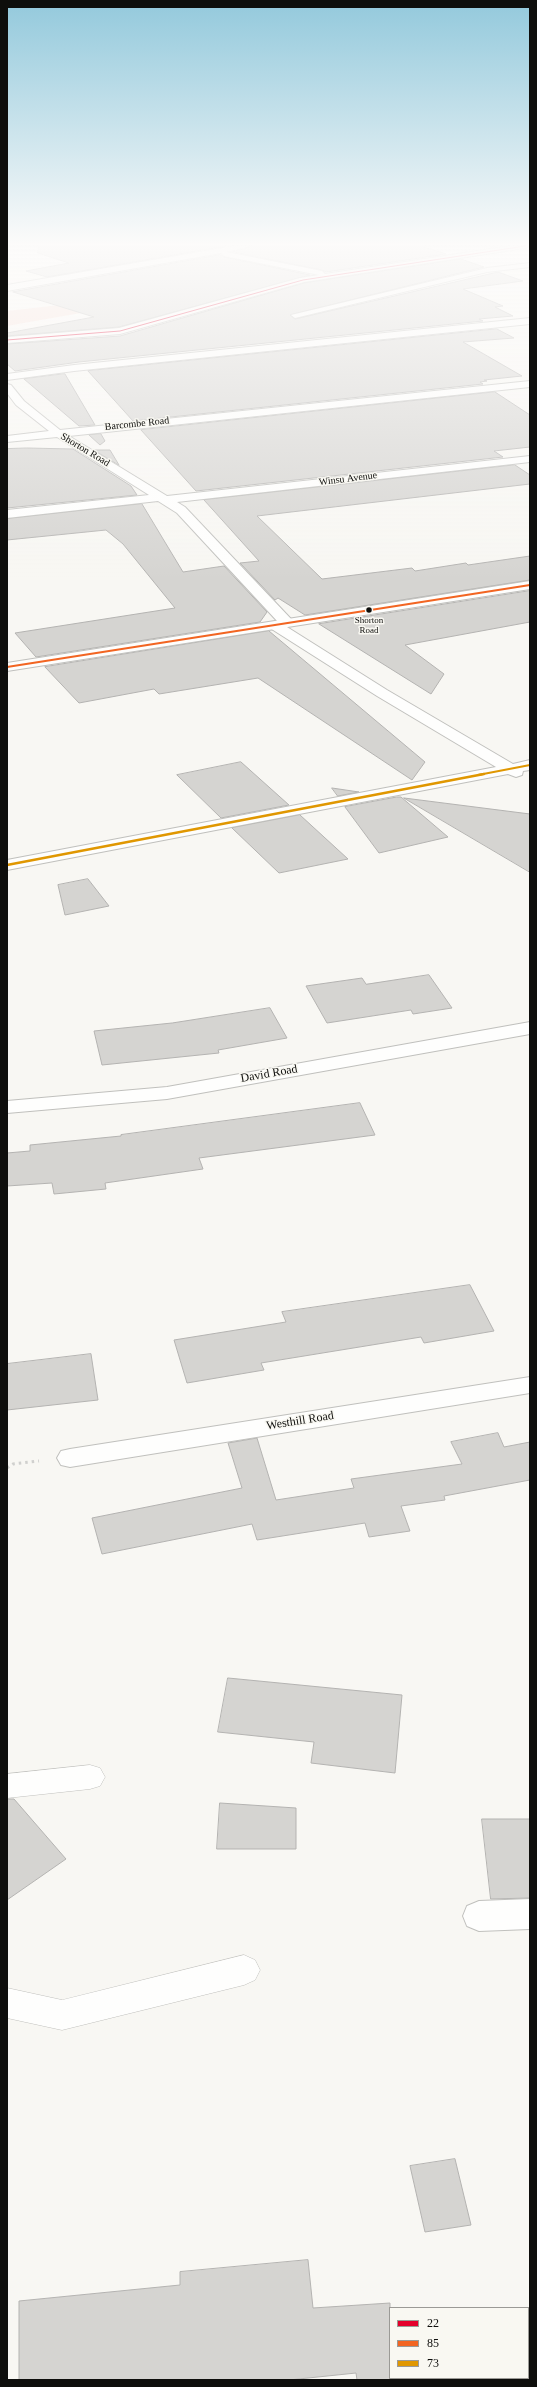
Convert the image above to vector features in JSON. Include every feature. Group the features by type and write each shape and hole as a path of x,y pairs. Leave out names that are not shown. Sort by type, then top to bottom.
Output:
{"street":[{"path":"7,377 74,368 177,357"},
{"name":"Barcombe Road","path":"7,439 56,432 530,384"},
{"name":"Shorton Road","path":"7,387 20,403 56,432 164,498 186,515 281,624 382,693 530,779"},
{"name":"Winsu Avenue","path":"7,514 530,459"},
{"path":"7,667 530,585"},
{"path":"7,865 530,765"},
{"name":"David Road","path":"7,1107 166,1093 530,1028"},
{"name":"Westhill Road","path":"70,1458 530,1385"},
{"path":"479,1916 530,1914"}],"lane":[{"path":"7,1786 90,1777"},
{"path":"7,2003 62,2015 244,1970"}],"building":[{"path":"7,357 124,357 15,371 7,364"},
{"path":"221,357 490,357 522,376 484,380 487,381 480,382 483,384 133,421 88,371"},
{"path":"65,374 95,425 79,426 24,379"},
{"path":"495,392 530,415 530,447 494,451 503,457 196,491 141,430"},
{"path":"101,434 105,441 100,445 89,435"},
{"path":"7,449 73,449 131,486 137,495 7,508"},
{"path":"94,450 110,450 119,465"},
{"path":"515,465 530,475 530,484 257,516 322,579 412,568 415,571 466,563 468,565 530,556 530,580 305,615 278,598 275,600 240,563 259,561 204,500"},
{"path":"142,504 183,572 224,566 267,612 260,622 36,657 15,633 175,608 123,544 106,530 7,540 7,519"},
{"path":"530,591 530,622 405,645 444,674 431,694 319,624"},
{"path":"269,631 425,762 412,780 258,678 159,694 154,689 79,703 45,667"},
{"path":"241,762 289,805 221,818 177,775"},
{"path":"332,788 359,792 338,796"},
{"path":"401,797 448,837 379,853 345,807"},
{"path":"404,798 530,814 530,872"},
{"path":"300,815 348,859 279,873 232,828"},
{"path":"88,879 109,906 65,915 58,885"},
{"path":"429,975 452,1008 413,1014 411,1010 327,1023 306,986 362,978 366,984"},
{"path":"270,1008 287,1038 218,1050 219,1053 102,1065 94,1031 172,1023"},
{"path":"360,1103 375,1135 199,1158 203,1169 105,1183 106,1189 54,1194 52,1183 7,1186 7,1153 30,1151 30,1145 121,1136"},
{"path":"470,1285 494,1331 424,1343 421,1337 261,1363 264,1370 187,1383 174,1340 286,1322 282,1312"},
{"path":"91,1354 98,1400 7,1410 7,1364"},
{"path":"498,1433 504,1447 530,1442 530,1480 444,1496 445,1500 401,1506 410,1531 369,1537 365,1523 257,1540 252,1524 102,1554 92,1518 242,1488 228,1443 257,1438 276,1500 354,1488 351,1479 462,1464 451,1442"},
{"path":"228,1678 402,1695 395,1773 311,1763 314,1742 218,1732"},
{"path":"7,1799 14,1799 66,1859 7,1900"},
{"path":"220,1803 296,1808 296,1849 217,1849"},
{"path":"482,1819 530,1819 530,1898 491,1899"},
{"path":"455,2159 471,2225 425,2232 410,2166"},
{"path":"308,2260 313,2308 390,2303 390,2380 357,2380 356,2373 289,2380 19,2380 19,2301 180,2285 180,2272"}],"transit line":[{"name":"85","path":"7,667 530,585"},
{"name":"73","path":"7,865 530,765"}],"place":[{"name":"Shorton Road","path":"369,610"}]}
